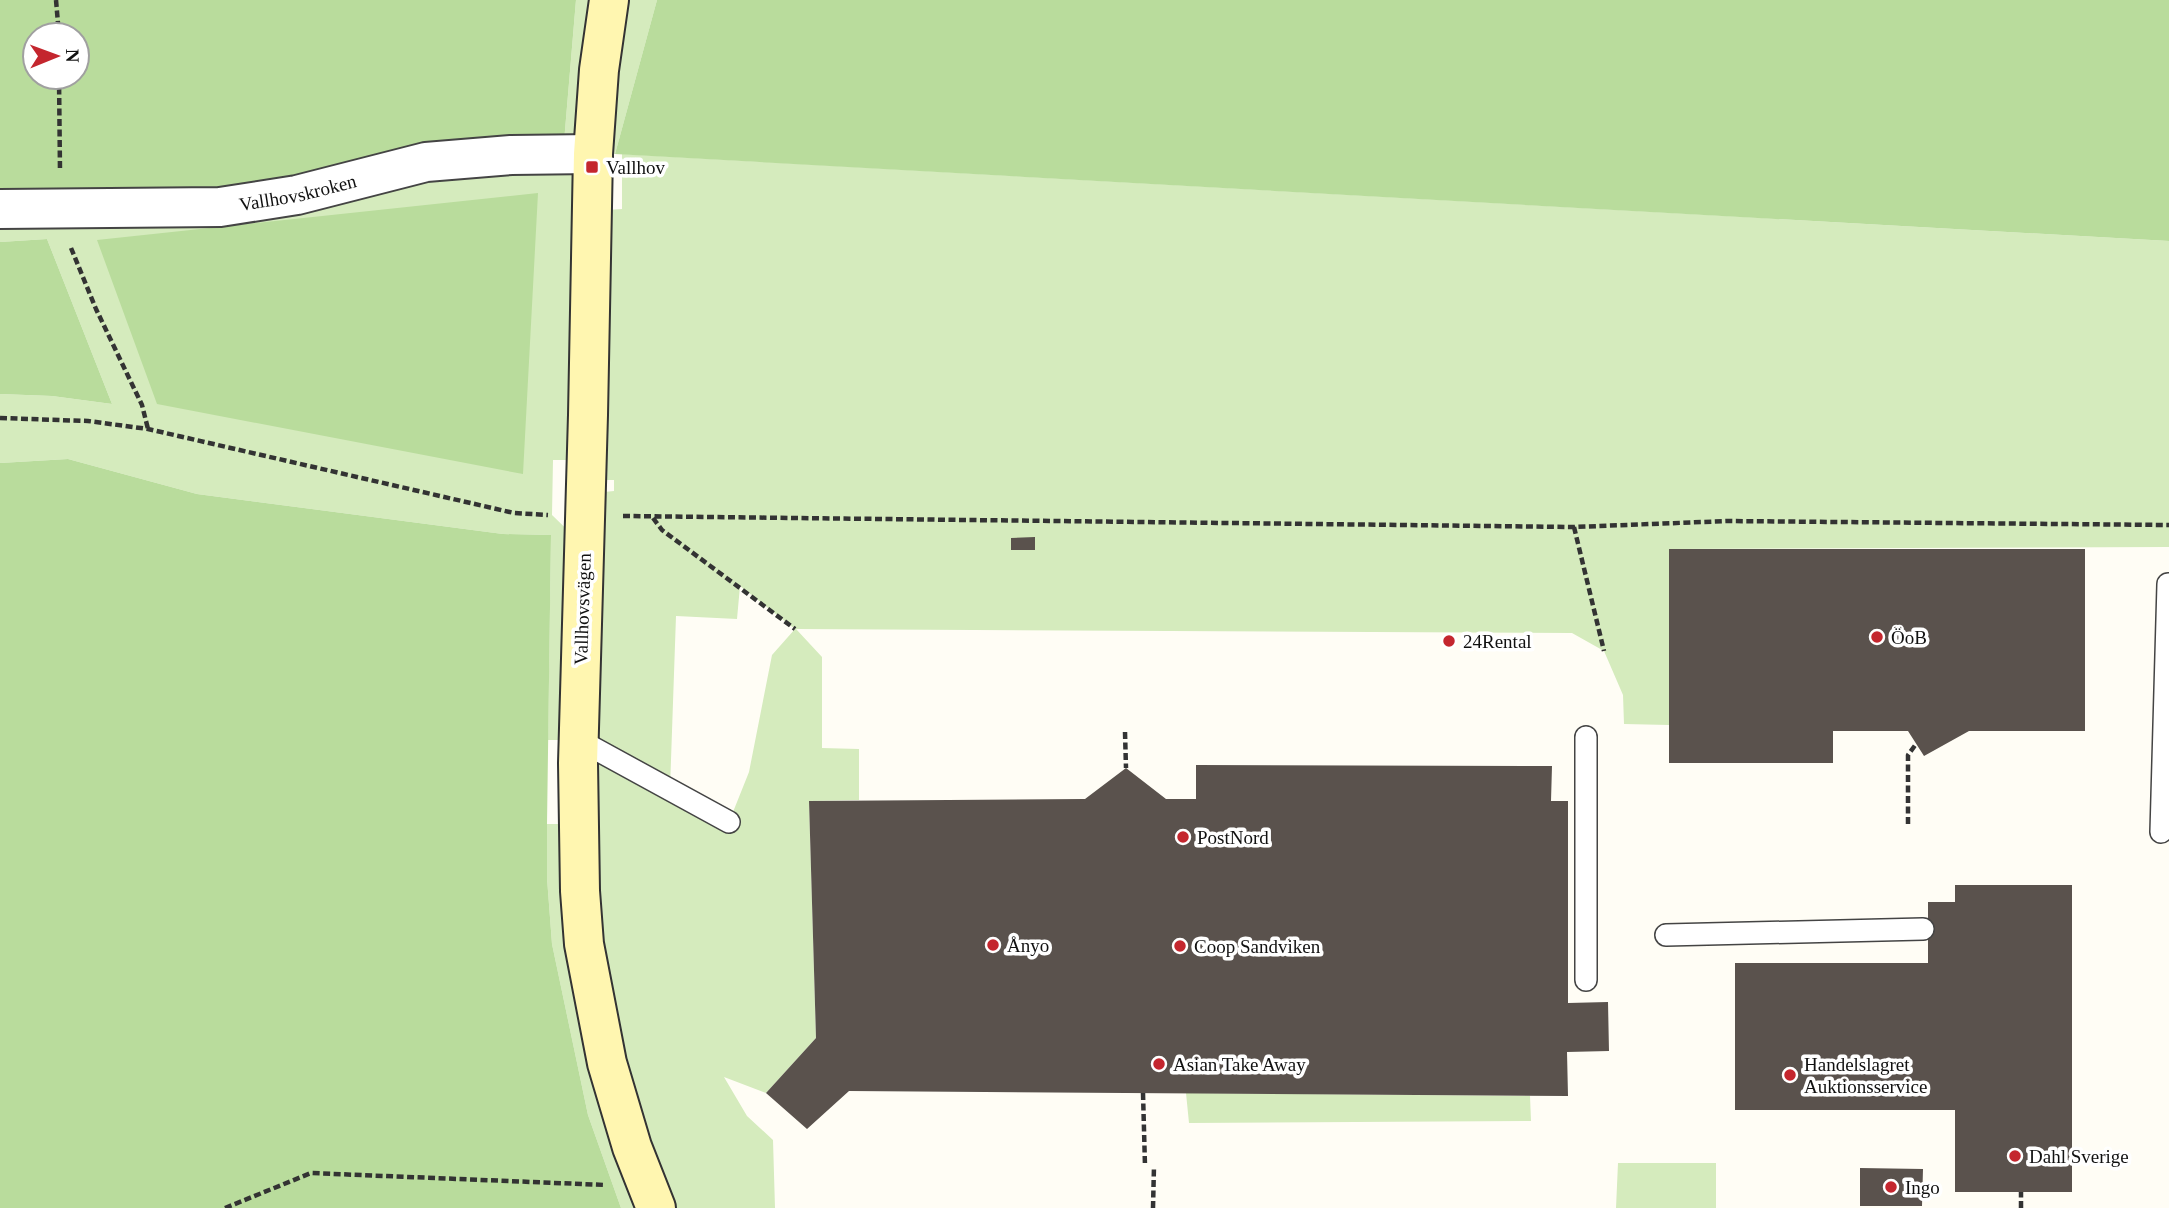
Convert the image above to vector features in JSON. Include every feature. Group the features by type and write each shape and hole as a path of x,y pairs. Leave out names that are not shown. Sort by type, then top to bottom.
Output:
{"street":[{"name":"Vallhovsvägen","path":"609,0 599,69 593,154 579,740 580,891 584,944 607,1063 632,1147 656,1208"},
{"name":"Vallhovskroken","path":"0,209 220,207 297,195 426,162 511,155 593,154"}],"lane":[{"path":"2161,832 2168,584"},
{"path":"1586,737 1586,979"},
{"path":"579,740 729,822"},
{"path":"1666,935 1923,929"}],"path":[{"path":"56,0 58,21"},
{"path":"59,91 63,230 96,309 142,405 148,429"},
{"path":"0,418 88,421 148,429 514,513 653,517 1574,527 1728,521 2169,525"},
{"path":"653,517 662,530 795,629"},
{"path":"1574,527 1604,651"},
{"path":"1125,732 1126,768"},
{"path":"1908,824 1908,755 1916,744"},
{"path":"1143,1093 1145,1166"},
{"path":"1153,1208 1154,1166"},
{"path":"226,1208 311,1173 613,1185"},
{"path":"2021,1192 2021,1208"}],"green space":[{"path":"0,0 576,0 563,154 335,186 0,209"},
{"path":"576,0 657,0 615,154 593,154 587,460 553,460 552,515 584,546 605,514 604,492 614,491 614,480 605,480 607,210 622,209 622,154 2169,241 2169,547 1669,549 1669,725 1624,724 1623,695 1604,651 1572,633 796,629 822,657 822,748 859,749 859,800 809,801 816,1038 766,1093 724,1077 747,1116 773,1140 775,1208 621,1208 588,1115 552,944 547,878 547,824 578,824 578,740 548,740 551,535 503,534 197,494 68,459 0,463 0,394 52,396 112,404 47,239 0,242 0,209 563,154","holes":["740,586 795,629 772,655 749,772 729,822 670,789 676,616 737,619"]},
{"path":"657,0 2169,0 2169,241 615,154"},
{"path":"538,193 523,474 157,404 97,240"},
{"path":"47,239 112,404 52,396 0,394 0,242"},
{"path":"68,459 197,494 503,534 551,535 547,878 552,944 588,1115 621,1208 0,1208 0,463"},
{"path":"1186,1093 1530,1096 1531,1121 1189,1123"},
{"path":"1618,1163 1716,1163 1716,1208 1616,1208"}],"building":[{"path":"1035,537 1035,550 1011,550 1011,538"},
{"name":"ÖoB","path":"1669,549 2085,549 2085,731 1969,731 1924,756 1908,731 1833,731 1833,763 1669,763"},
{"path":"1196,765 1552,766 1551,801 1568,801 1568,1003 1608,1002 1609,1051 1567,1052 1568,1096 849,1091 807,1129 766,1093 816,1038 809,801 1085,799 1126,768 1166,799 1196,799"},
{"path":"1955,885 2072,885 2072,1192 1955,1192 1955,1110 1735,1110 1735,963 1928,963 1928,902 1955,902"},
{"name":"Ingo","path":"1860,1168 1923,1169 1922,1206 1860,1206"}],"place":[{"name":"Vallhov","path":"592,167"},
{"name":"ÖoB","path":"1877,637"},
{"name":"24Rental","path":"1449,641"},
{"name":"PostNord","path":"1183,837"},
{"name":"Ånyo","path":"993,945"},
{"name":"Coop Sandviken","path":"1180,946"},
{"name":"Asian Take Away","path":"1159,1064"},
{"name":"Handelslagret Auktionsservice","path":"1790,1075"},
{"name":"Dahl Sverige","path":"2015,1156"},
{"name":"Ingo","path":"1891,1187"}]}
